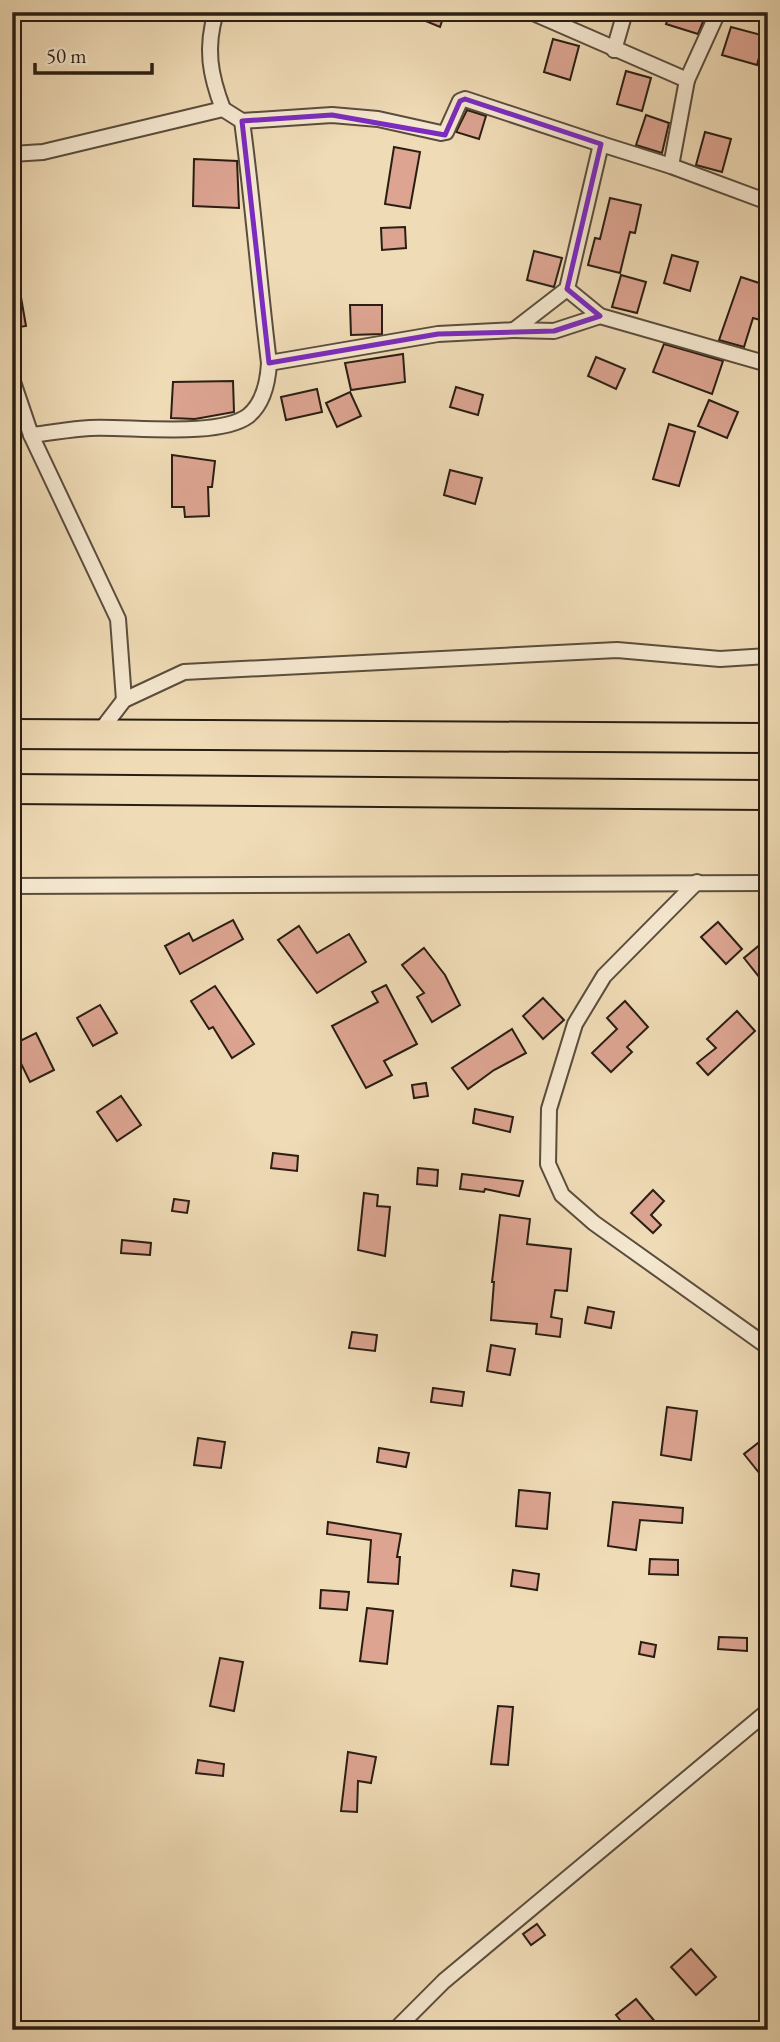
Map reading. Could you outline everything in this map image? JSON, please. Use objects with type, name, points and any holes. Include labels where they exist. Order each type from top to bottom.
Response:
[{"type":"highway","points":[[12,734],[768,738]]},
{"type":"highway","points":[[12,789],[768,795]]},
{"type":"street","points":[[216,12],[209,37],[210,75],[223,109],[242,121],[332,115],[378,119],[441,133],[446,131],[460,101],[465,100],[671,166],[768,202]]},
{"type":"street","points":[[531,12],[687,80]]},
{"type":"street","points":[[614,50],[625,12]]},
{"type":"street","points":[[671,166],[687,80],[718,12]]},
{"type":"street","points":[[12,154],[43,152],[223,109]]},
{"type":"street","points":[[31,435],[87,428],[213,429],[248,416],[259,402],[268,381],[269,363],[254,246],[254,203],[242,121]]},
{"type":"street","points":[[514,330],[567,289],[601,144]]},
{"type":"street","points":[[567,289],[600,316],[768,364]]},
{"type":"street","points":[[269,363],[438,334],[554,331],[600,316]]},
{"type":"street","points":[[12,379],[31,435],[118,619],[124,700]]},
{"type":"street","points":[[99,734],[124,700],[184,672],[617,650],[720,659],[768,656]]},
{"type":"street","points":[[697,882],[604,976],[575,1024],[548,1109],[548,1164],[562,1195],[594,1223],[768,1347]]},
{"type":"street","points":[[12,886],[768,883]]},
{"type":"street","points":[[395,2030],[444,1980],[768,1711]]},
{"type":"highlighted area","points":[[465,99],[601,144],[567,289],[600,316],[554,331],[438,334],[269,363],[242,121],[332,115],[445,135],[460,101]]},
{"type":"building","points":[[404,12],[445,12],[440,27]]},
{"type":"building","points":[[670,12],[707,12],[698,34],[666,24]]},
{"type":"building","points":[[731,27],[765,36],[757,65],[722,55]]},
{"type":"building","points":[[553,39],[579,46],[570,80],[544,72]]},
{"type":"building","points":[[626,71],[651,78],[642,111],[617,104]]},
{"type":"building","points":[[467,110],[486,116],[479,139],[456,132]]},
{"type":"building","points":[[646,115],[669,123],[662,153],[636,145]]},
{"type":"building","points":[[705,132],[731,139],[722,172],[696,165]]},
{"type":"building","points":[[394,147],[420,152],[410,208],[385,204]]},
{"type":"building","points":[[194,159],[237,161],[239,208],[193,206]]},
{"type":"building","points":[[610,198],[641,205],[635,233],[630,232],[620,273],[588,265],[595,238],[600,239]]},
{"type":"building","points":[[405,227],[406,248],[382,250],[381,228]]},
{"type":"building","points":[[534,251],[562,258],[554,287],[527,280]]},
{"type":"building","points":[[672,255],[698,262],[690,291],[664,283]]},
{"type":"building","points":[[621,275],[646,282],[637,313],[612,307]]},
{"type":"building","points":[[741,277],[768,286],[768,322],[753,318],[744,347],[719,340]]},
{"type":"building","points":[[19,286],[26,326],[12,328],[12,287]]},
{"type":"building","points":[[350,305],[382,305],[382,334],[351,335]]},
{"type":"building","points":[[664,344],[723,361],[712,394],[653,372]]},
{"type":"building","points":[[403,354],[405,382],[351,390],[345,363]]},
{"type":"building","points":[[596,357],[625,369],[616,389],[588,376]]},
{"type":"building","points":[[233,381],[234,412],[195,419],[171,418],[173,382]]},
{"type":"building","points":[[456,387],[483,395],[478,415],[450,407]]},
{"type":"building","points":[[317,389],[322,412],[286,420],[281,397]]},
{"type":"building","points":[[350,392],[361,416],[337,427],[326,403]]},
{"type":"building","points":[[709,400],[738,412],[727,438],[698,426]]},
{"type":"building","points":[[669,424],[695,432],[679,486],[653,479]]},
{"type":"building","points":[[172,455],[215,461],[212,487],[208,487],[209,516],[185,517],[184,507],[172,507]]},
{"type":"building","points":[[450,470],[482,478],[475,504],[444,495]]},
{"type":"building","points":[[233,920],[243,939],[180,974],[165,946],[189,933],[193,941]]},
{"type":"building","points":[[718,922],[742,949],[726,964],[701,937]]},
{"type":"building","points":[[299,926],[317,953],[349,934],[366,962],[317,993],[278,940]]},
{"type":"building","points":[[768,938],[768,972],[760,978],[744,958]]},
{"type":"building","points":[[424,948],[445,975],[460,1005],[432,1022],[417,997],[424,993],[402,965]]},
{"type":"building","points":[[386,985],[417,1044],[384,1061],[392,1075],[366,1088],[332,1026],[378,1002],[372,992]]},
{"type":"building","points":[[215,986],[254,1044],[232,1058],[213,1027],[209,1029],[191,1001]]},
{"type":"building","points":[[543,998],[564,1020],[543,1039],[523,1016]]},
{"type":"building","points":[[625,1001],[648,1027],[627,1047],[632,1052],[611,1072],[592,1053],[617,1029],[607,1018]]},
{"type":"building","points":[[100,1005],[117,1033],[93,1046],[77,1018]]},
{"type":"building","points":[[737,1011],[755,1031],[708,1075],[697,1063],[716,1048],[707,1039]]},
{"type":"building","points":[[512,1029],[526,1053],[494,1070],[468,1089],[452,1068]]},
{"type":"building","points":[[36,1033],[54,1070],[30,1082],[12,1045]]},
{"type":"building","points":[[426,1083],[428,1096],[414,1098],[412,1085]]},
{"type":"building","points":[[121,1096],[141,1125],[117,1141],[97,1112]]},
{"type":"building","points":[[475,1109],[513,1117],[510,1132],[473,1123]]},
{"type":"building","points":[[273,1153],[298,1156],[297,1171],[271,1168]]},
{"type":"building","points":[[418,1168],[438,1170],[437,1186],[417,1184]]},
{"type":"building","points":[[462,1174],[523,1181],[519,1196],[485,1189],[484,1192],[460,1189]]},
{"type":"building","points":[[653,1190],[664,1201],[651,1215],[661,1225],[653,1233],[631,1213]]},
{"type":"building","points":[[364,1193],[378,1195],[377,1206],[390,1207],[385,1256],[358,1250]]},
{"type":"building","points":[[174,1199],[189,1201],[187,1213],[172,1211]]},
{"type":"building","points":[[500,1215],[530,1219],[527,1244],[571,1249],[567,1291],[555,1290],[551,1317],[562,1319],[560,1337],[536,1334],[537,1324],[491,1320],[492,1282]]},
{"type":"building","points":[[122,1240],[151,1243],[150,1255],[121,1253]]},
{"type":"building","points":[[588,1307],[614,1312],[611,1328],[585,1323]]},
{"type":"building","points":[[352,1332],[377,1335],[375,1351],[349,1348]]},
{"type":"building","points":[[491,1345],[515,1349],[510,1375],[487,1371]]},
{"type":"building","points":[[433,1388],[464,1392],[462,1406],[431,1402]]},
{"type":"building","points":[[667,1407],[697,1411],[691,1460],[661,1455]]},
{"type":"building","points":[[768,1435],[768,1484],[744,1454]]},
{"type":"building","points":[[198,1438],[225,1442],[221,1468],[194,1465]]},
{"type":"building","points":[[379,1448],[409,1453],[406,1467],[377,1462]]},
{"type":"building","points":[[519,1490],[550,1493],[547,1529],[516,1526]]},
{"type":"building","points":[[613,1502],[683,1508],[682,1523],[640,1520],[636,1550],[608,1546]]},
{"type":"building","points":[[328,1522],[401,1534],[397,1557],[400,1557],[398,1584],[368,1582],[371,1540],[327,1534]]},
{"type":"building","points":[[650,1559],[678,1560],[678,1575],[649,1574]]},
{"type":"building","points":[[513,1570],[539,1574],[537,1590],[511,1586]]},
{"type":"building","points":[[321,1590],[349,1592],[347,1610],[320,1608]]},
{"type":"building","points":[[367,1608],[393,1611],[387,1664],[360,1661]]},
{"type":"building","points":[[719,1637],[747,1638],[747,1651],[718,1649]]},
{"type":"building","points":[[641,1642],[656,1645],[654,1657],[639,1654]]},
{"type":"building","points":[[220,1658],[243,1662],[234,1711],[210,1706]]},
{"type":"building","points":[[498,1706],[513,1707],[508,1765],[491,1764]]},
{"type":"building","points":[[348,1752],[376,1757],[371,1783],[358,1781],[357,1812],[341,1811]]},
{"type":"building","points":[[198,1760],[224,1764],[223,1776],[196,1773]]},
{"type":"building","points":[[537,1924],[545,1935],[531,1945],[523,1934]]},
{"type":"building","points":[[691,1949],[716,1977],[696,1995],[671,1967]]},
{"type":"building","points":[[636,1999],[657,2024],[650,2030],[628,2030],[616,2015]]}]
